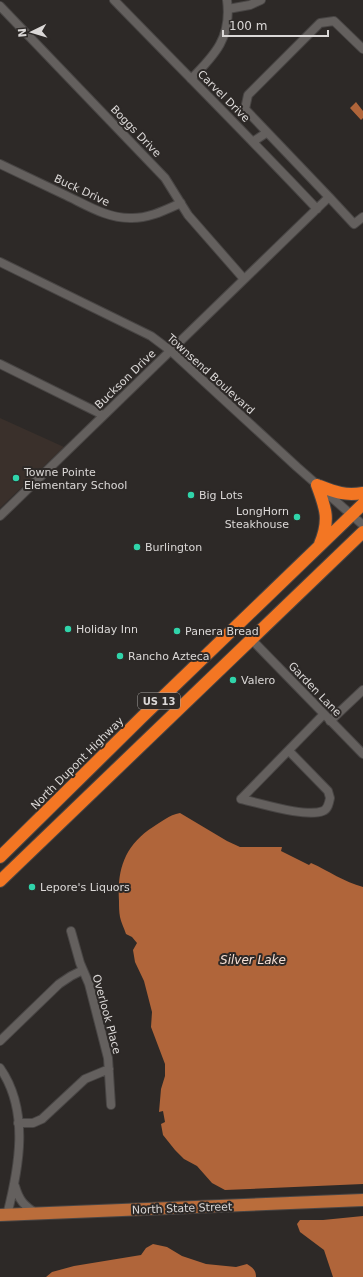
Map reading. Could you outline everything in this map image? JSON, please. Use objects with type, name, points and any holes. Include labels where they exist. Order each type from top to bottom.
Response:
[{"type":"highway","points":[[318,486],[338,494],[348,495],[363,493]]},
{"type":"highway","points":[[318,486],[324,504],[327,525],[319,547]]},
{"type":"highway","name":"North Dupont Highway","points":[[2,854],[363,504]]},
{"type":"highway","name":"US 13","points":[[0,881],[363,532]]},
{"type":"highway","points":[[17,864],[22,852],[43,832],[45,826],[41,816]]},
{"type":"main road","name":"North State Street","points":[[4,1215],[363,1200]]},
{"type":"street","name":"Carvel Drive","points":[[114,0],[254,142],[316,209]]},
{"type":"street","points":[[191,79],[211,59],[221,44],[227,28],[227,0]]},
{"type":"street","points":[[228,9],[250,5],[261,0]]},
{"type":"street","name":"Boggs Drive","points":[[0,6],[165,178],[188,215],[244,279]]},
{"type":"street","points":[[363,49],[334,21],[320,24],[248,95],[245,109],[266,133],[354,224],[363,217]]},
{"type":"street","points":[[254,142],[266,133]]},
{"type":"street","name":"Buck Drive","points":[[0,164],[113,216],[132,218],[150,216],[181,203]]},
{"type":"street","name":"Buckson Drive","points":[[0,516],[329,197]]},
{"type":"street","name":"Townsend Boulevard","points":[[0,262],[150,336],[171,351],[318,486],[363,525]]},
{"type":"street","points":[[0,364],[103,415]]},
{"type":"street","name":"Garden Lane","points":[[252,639],[363,754]]},
{"type":"street","points":[[330,721],[363,690]]},
{"type":"street","points":[[289,751],[328,791],[330,798],[327,809],[322,812],[301,813],[241,799],[324,714]]},
{"type":"street","name":"Overlook Place","points":[[71,930],[83,970],[89,984],[108,1058],[110,1105]]},
{"type":"street","points":[[0,1041],[65,980],[83,970]]},
{"type":"street","points":[[0,1068],[13,1092],[18,1123],[18,1157],[15,1184],[4,1215]]},
{"type":"street","points":[[18,1123],[34,1123],[42,1119],[85,1079],[109,1069]]},
{"type":"street","points":[[15,1184],[18,1197],[21,1202],[37,1214]]},
{"type":"shaded area","name":"Towne Pointe Elementary School","points":[[0,418],[64,447],[0,508]]},
{"type":"water","points":[[356,102],[363,111],[363,118],[361,120],[350,108]]},
{"type":"water","name":"Silver Lake","points":[[180,813],[240,847],[282,847],[281,851],[309,865],[311,863],[363,887],[363,1184],[225,1190],[212,1183],[197,1166],[184,1159],[163,1135],[161,1124],[165,1122],[163,1111],[159,1112],[161,1089],[165,1076],[165,1064],[151,1027],[152,1012],[144,981],[135,962],[133,950],[137,943],[132,937],[126,934],[120,919],[119,889],[121,868],[129,850],[143,834],[172,815]]},
{"type":"water","points":[[363,1216],[363,1277],[333,1277],[324,1250],[300,1232],[297,1224],[300,1220],[323,1220]]},
{"type":"water","points":[[153,1244],[167,1247],[182,1256],[206,1264],[236,1267],[247,1264],[254,1269],[256,1277],[46,1277],[52,1272],[74,1266],[141,1255],[146,1248]]},
{"type":"place","name":"Towne Pointe Elementary School","points":[[16,478]]},
{"type":"place","name":"Big Lots","points":[[191,495]]},
{"type":"place","name":"LongHorn Steakhouse","points":[[297,517]]},
{"type":"place","name":"Burlington","points":[[137,547]]},
{"type":"place","name":"Holiday Inn","points":[[68,629]]},
{"type":"place","name":"Panera Bread","points":[[177,631]]},
{"type":"place","name":"Rancho Azteca","points":[[120,656]]},
{"type":"place","name":"Valero","points":[[233,680]]},
{"type":"place","name":"Lepore's Liquors","points":[[32,887]]}]
